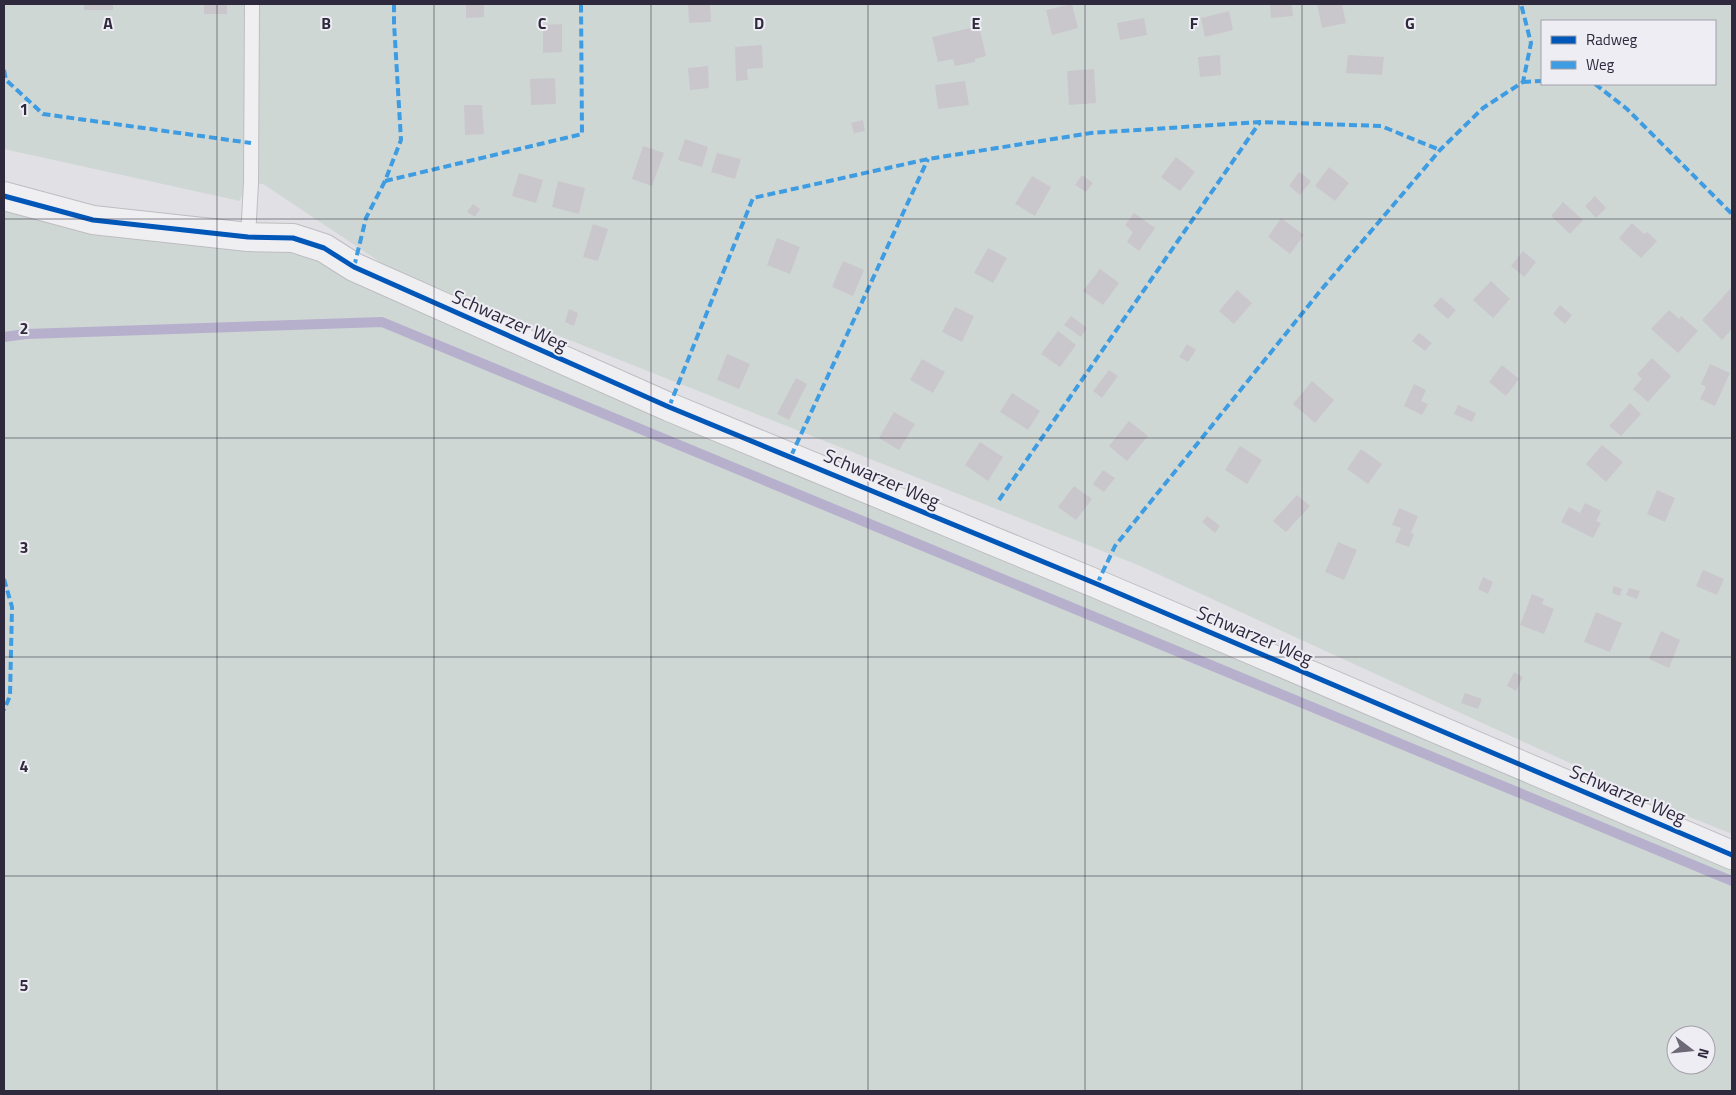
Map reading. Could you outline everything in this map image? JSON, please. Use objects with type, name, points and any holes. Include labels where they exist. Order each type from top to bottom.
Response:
[{"type":"street","name":"Schwarzer Weg","points":[[4,196],[93,220],[248,237],[293,238],[324,248],[354,267],[669,408],[1097,584],[1732,854]]},
{"type":"lane","points":[[248,237],[251,175],[252,4]]},
{"type":"shaded area","points":[[4,4],[1732,4],[1732,834],[1670,809],[1138,565],[392,270],[263,184],[246,182],[240,201],[4,149]]},
{"type":"shaded area","points":[[4,196],[293,238],[1732,855],[1732,1091],[4,1091]]},
{"type":"building","points":[[84,4],[113,4],[113,10],[84,10]]},
{"type":"building","points":[[204,4],[227,4],[227,14],[204,14]]},
{"type":"building","points":[[466,4],[484,4],[484,17],[466,18]]},
{"type":"building","points":[[688,4],[710,4],[711,22],[689,23]]},
{"type":"building","points":[[1072,4],[1078,28],[1052,35],[1046,10]]},
{"type":"building","points":[[1270,4],[1292,4],[1293,16],[1271,18]]},
{"type":"building","points":[[1317,4],[1342,4],[1346,23],[1322,28]]},
{"type":"building","points":[[1229,11],[1233,30],[1205,37],[1201,18]]},
{"type":"building","points":[[1144,18],[1147,35],[1120,40],[1117,23]]},
{"type":"building","points":[[562,24],[562,52],[543,53],[543,25]]},
{"type":"building","points":[[979,26],[986,56],[975,59],[975,62],[955,66],[953,59],[938,62],[932,37]]},
{"type":"building","points":[[762,45],[763,68],[747,69],[748,80],[736,81],[735,47]]},
{"type":"building","points":[[1220,55],[1221,75],[1200,77],[1198,57]]},
{"type":"building","points":[[1348,55],[1384,57],[1382,75],[1346,73]]},
{"type":"building","points":[[708,66],[709,88],[690,90],[688,68]]},
{"type":"building","points":[[1094,69],[1096,103],[1069,105],[1067,71]]},
{"type":"building","points":[[555,78],[556,104],[531,105],[530,79]]},
{"type":"building","points":[[965,81],[969,105],[938,109],[935,85]]},
{"type":"building","points":[[464,105],[482,105],[484,134],[465,135]]},
{"type":"building","points":[[863,120],[865,131],[854,133],[851,123]]},
{"type":"building","points":[[685,139],[708,147],[702,167],[678,160]]},
{"type":"building","points":[[643,146],[664,153],[652,186],[632,179]]},
{"type":"building","points":[[717,153],[741,159],[735,179],[711,172]]},
{"type":"building","points":[[1176,157],[1195,172],[1180,191],[1161,177]]},
{"type":"building","points":[[1329,167],[1349,183],[1335,201],[1315,186]]},
{"type":"building","points":[[1299,172],[1311,181],[1300,195],[1289,186]]},
{"type":"building","points":[[519,173],[543,180],[536,203],[512,196]]},
{"type":"building","points":[[1082,175],[1093,183],[1086,192],[1075,185]]},
{"type":"building","points":[[1032,176],[1051,187],[1035,216],[1015,204]]},
{"type":"building","points":[[558,181],[585,188],[579,214],[552,207]]},
{"type":"building","points":[[1595,196],[1606,208],[1596,218],[1585,206]]},
{"type":"building","points":[[1563,202],[1583,220],[1570,234],[1551,216]]},
{"type":"building","points":[[473,204],[480,209],[475,217],[467,212]]},
{"type":"building","points":[[1134,213],[1155,228],[1139,251],[1127,242],[1133,232],[1125,225]]},
{"type":"building","points":[[1281,218],[1304,235],[1290,254],[1268,237]]},
{"type":"building","points":[[1632,223],[1644,234],[1647,232],[1657,241],[1641,258],[1619,238]]},
{"type":"building","points":[[593,224],[608,229],[598,261],[583,257]]},
{"type":"building","points":[[777,238],[800,247],[790,274],[767,265]]},
{"type":"building","points":[[988,248],[1007,258],[993,283],[974,273]]},
{"type":"building","points":[[1523,251],[1536,262],[1524,277],[1511,266]]},
{"type":"building","points":[[843,261],[864,270],[853,296],[832,287]]},
{"type":"building","points":[[1100,269],[1119,283],[1103,305],[1083,291]]},
{"type":"building","points":[[1491,281],[1510,299],[1493,318],[1473,300]]},
{"type":"building","points":[[1732,287],[1732,329],[1722,340],[1702,320]]},
{"type":"building","points":[[1237,290],[1252,303],[1234,324],[1219,311]]},
{"type":"building","points":[[1441,297],[1456,310],[1448,319],[1433,306]]},
{"type":"building","points":[[1560,305],[1572,315],[1565,324],[1553,314]]},
{"type":"building","points":[[955,307],[974,316],[962,342],[942,332]]},
{"type":"building","points":[[569,309],[578,313],[574,326],[565,322]]},
{"type":"building","points":[[1669,310],[1679,319],[1681,316],[1698,331],[1678,353],[1651,329]]},
{"type":"building","points":[[1071,316],[1087,328],[1081,337],[1064,325]]},
{"type":"building","points":[[1058,331],[1076,345],[1060,367],[1041,354]]},
{"type":"building","points":[[1419,333],[1432,343],[1425,351],[1412,341]]},
{"type":"building","points":[[1187,344],[1196,350],[1188,362],[1179,357]]},
{"type":"building","points":[[727,354],[750,364],[739,389],[717,380]]},
{"type":"building","points":[[1652,358],[1671,376],[1648,402],[1633,389],[1642,379],[1637,374]]},
{"type":"building","points":[[922,359],[945,372],[933,393],[910,380]]},
{"type":"building","points":[[1710,364],[1730,373],[1715,406],[1700,399],[1706,387],[1701,384]]},
{"type":"building","points":[[1502,365],[1519,379],[1506,396],[1489,382]]},
{"type":"building","points":[[1109,370],[1118,376],[1102,398],[1093,391]]},
{"type":"building","points":[[796,378],[807,384],[789,420],[777,414]]},
{"type":"building","points":[[1312,381],[1334,400],[1315,423],[1293,404]]},
{"type":"building","points":[[1414,384],[1426,390],[1421,401],[1428,404],[1422,415],[1404,406]]},
{"type":"building","points":[[1012,393],[1040,411],[1028,430],[1000,412]]},
{"type":"building","points":[[1630,403],[1641,414],[1621,436],[1609,426]]},
{"type":"building","points":[[1458,405],[1476,413],[1472,422],[1454,414]]},
{"type":"building","points":[[894,412],[915,424],[899,450],[879,438]]},
{"type":"building","points":[[1129,421],[1148,436],[1127,461],[1109,446]]},
{"type":"building","points":[[980,442],[1003,457],[988,481],[965,465]]},
{"type":"building","points":[[1602,445],[1623,462],[1606,482],[1586,464]]},
{"type":"building","points":[[1240,446],[1262,460],[1247,484],[1225,470]]},
{"type":"building","points":[[1361,449],[1382,464],[1368,484],[1347,469]]},
{"type":"building","points":[[1103,470],[1115,478],[1104,492],[1093,484]]},
{"type":"building","points":[[1074,486],[1092,499],[1076,520],[1058,507]]},
{"type":"building","points":[[1657,490],[1675,498],[1665,522],[1647,514]]},
{"type":"building","points":[[1297,495],[1310,506],[1286,532],[1273,521]]},
{"type":"building","points":[[1585,503],[1601,511],[1596,521],[1601,523],[1593,538],[1561,522],[1569,507],[1580,513]]},
{"type":"building","points":[[1399,508],[1418,516],[1411,533],[1414,534],[1409,547],[1395,542],[1401,528],[1392,525]]},
{"type":"building","points":[[1207,516],[1220,526],[1215,533],[1202,522]]},
{"type":"building","points":[[1338,542],[1357,550],[1344,580],[1325,572]]},
{"type":"building","points":[[1703,570],[1724,579],[1717,595],[1696,586]]},
{"type":"building","points":[[1483,577],[1493,582],[1488,594],[1478,589]]},
{"type":"building","points":[[1614,586],[1622,589],[1620,596],[1612,593]]},
{"type":"building","points":[[1629,588],[1640,591],[1637,599],[1626,595]]},
{"type":"building","points":[[1532,594],[1544,599],[1542,604],[1554,609],[1544,634],[1520,625]]},
{"type":"building","points":[[1596,612],[1622,623],[1610,652],[1584,642]]},
{"type":"building","points":[[1661,631],[1680,640],[1669,668],[1649,659]]},
{"type":"building","points":[[1514,672],[1523,677],[1516,691],[1507,686]]},
{"type":"building","points":[[1465,693],[1482,699],[1478,709],[1461,703]]},
{"type":"waterway","points":[[4,337],[26,334],[382,322],[1732,881]]},
{"type":"marked path","points":[[354,267],[366,218],[385,181],[401,140],[394,4]]},
{"type":"marked path","points":[[385,181],[582,134],[581,4]]},
{"type":"marked path","points":[[1097,584],[1115,546],[1321,290],[1440,150],[1483,108],[1523,82],[1531,43],[1521,4]]},
{"type":"marked path","points":[[4,70],[6,80],[43,114],[251,143]]},
{"type":"marked path","points":[[1523,82],[1541,81]]},
{"type":"marked path","points":[[1596,85],[1627,109],[1732,214]]},
{"type":"marked path","points":[[669,407],[753,198],[928,159],[1091,133],[1260,122],[1381,126],[1440,150]]},
{"type":"marked path","points":[[999,500],[1260,122]]},
{"type":"marked path","points":[[791,456],[928,159]]},
{"type":"marked path","points":[[4,579],[12,607],[10,696],[4,710]]},
{"type":"cycle path","points":[[4,196],[93,220],[248,237],[293,238],[324,248],[354,267],[669,407],[1097,584],[1732,855]]}]
